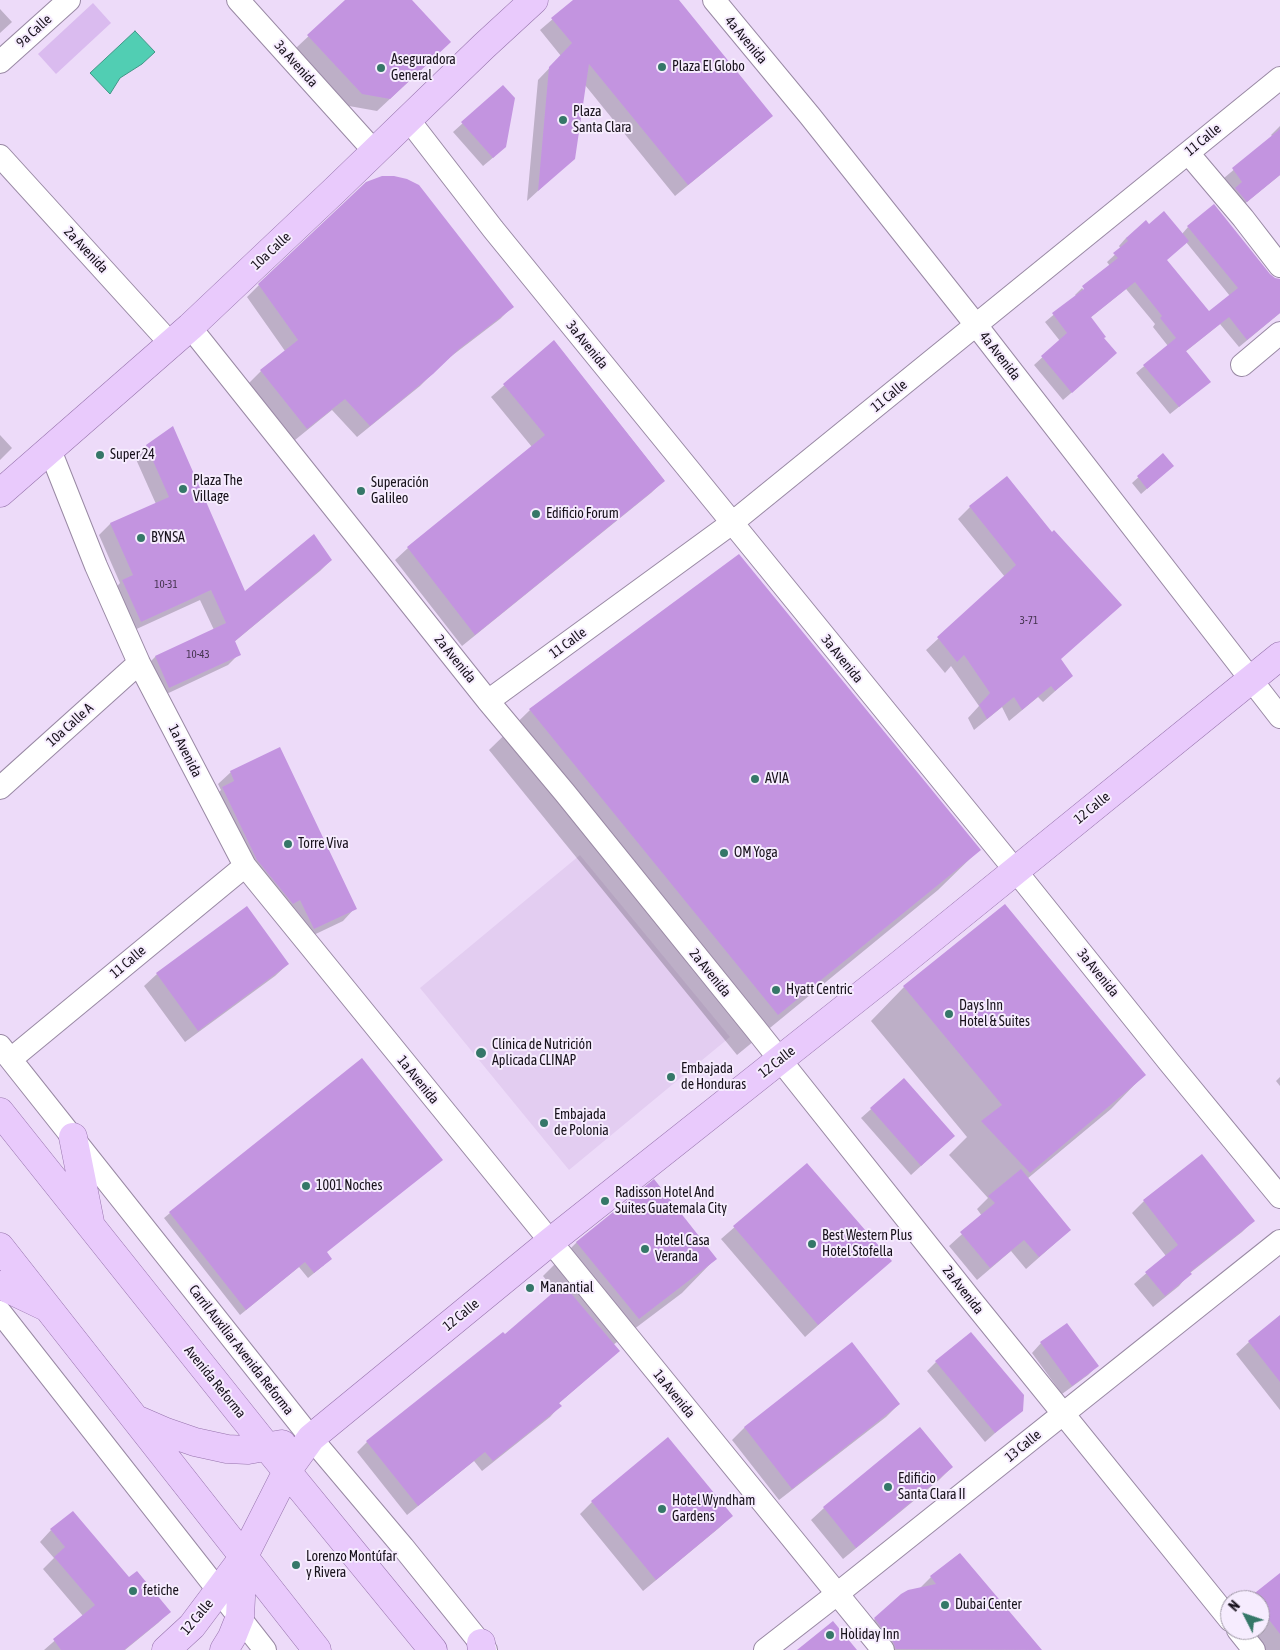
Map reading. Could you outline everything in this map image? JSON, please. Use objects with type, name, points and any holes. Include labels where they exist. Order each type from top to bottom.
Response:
[{"type":"main road","name":"10a Calle","points":[[0,493],[181,335],[534,0]]},
{"type":"main road","name":"12 Calle","points":[[166,1650],[192,1626],[243,1558],[288,1470],[311,1438],[550,1242],[898,966],[1280,656]]},
{"type":"main road","name":"Avenida Reforma","points":[[0,1112],[267,1447],[288,1470],[433,1650]]},
{"type":"main road","points":[[73,1137],[91,1226]]},
{"type":"main road","points":[[0,1247],[317,1650]]},
{"type":"main road","points":[[0,1286],[48,1308]]},
{"type":"main road","points":[[134,1418],[195,1442],[227,1449],[248,1450],[311,1438]]},
{"type":"main road","name":"12 Calle","points":[[224,1650],[232,1637],[240,1617],[243,1558]]},
{"type":"main road","points":[[240,1617],[246,1611],[258,1608],[272,1610],[291,1617]]},
{"type":"street","name":"9a Calle","points":[[0,62],[69,0]]},
{"type":"street","name":"3a Avenida","points":[[238,0],[374,151]]},
{"type":"street","name":"4a Avenida","points":[[714,0],[810,116],[976,325],[1280,717]]},
{"type":"street","name":"11 Calle","points":[[488,701],[732,523],[1280,78]]},
{"type":"street","name":"3a Avenida","points":[[408,119],[493,229],[1280,1197]]},
{"type":"street","points":[[1188,153],[1243,218],[1280,266]]},
{"type":"street","name":"2a Avenida","points":[[0,156],[181,335],[571,800],[1220,1608]]},
{"type":"street","points":[[1242,365],[1280,333]]},
{"type":"street","name":"1a Avenida","points":[[50,450],[96,566],[139,663],[245,866],[883,1650]]},
{"type":"street","name":"10a Calle A","points":[[0,788],[139,663]]},
{"type":"street","name":"11 Calle","points":[[5,1052],[245,866]]},
{"type":"street","name":"Carril Auxiliar Avenida Reforma","points":[[5,1052],[311,1438],[483,1648]]},
{"type":"street","name":"13 Calle","points":[[764,1650],[1280,1241]]},
{"type":"street","points":[[0,1312],[266,1650]]},
{"type":"street","points":[[1246,1640],[1254,1650]]},
{"type":"shaded area","points":[[93,3],[111,23],[56,74],[38,54]]},
{"type":"shaded area","points":[[135,31],[155,52],[142,64],[120,78],[110,94],[90,73]]},
{"type":"shaded area","points":[[580,855],[730,1037],[569,1170],[420,988]]},
{"type":"building","name":"Aseguradora General","points":[[345,0],[412,0],[451,42],[390,99],[362,94],[307,35]]},
{"type":"building","name":"Plaza El Globo","points":[[573,0],[679,0],[773,116],[688,185],[589,64],[575,159],[538,191],[549,67],[572,43],[551,18]]},
{"type":"building","points":[[503,85],[515,98],[506,147],[493,158],[461,122]]},
{"type":"building","points":[[1280,129],[1280,175],[1247,202],[1235,188],[1242,182],[1232,168]]},
{"type":"building","points":[[382,176],[407,179],[419,185],[514,307],[459,349],[433,374],[370,426],[345,399],[307,429],[260,370],[298,340],[258,284],[366,182]]},
{"type":"building","points":[[1214,204],[1270,274],[1280,279],[1280,313],[1247,340],[1229,317],[1186,351],[1211,382],[1179,407],[1143,365],[1176,338],[1160,318],[1162,316],[1135,282],[1091,317],[1106,337],[1104,338],[1117,353],[1072,393],[1041,356],[1067,333],[1052,313],[1084,289],[1082,286],[1118,258],[1113,253],[1128,241],[1126,238],[1146,220],[1149,224],[1164,211],[1189,241],[1167,260],[1209,311],[1238,288],[1187,226]]},
{"type":"building","name":"Edificio Forum","points":[[554,340],[665,481],[475,635],[407,547],[545,435],[503,384]]},
{"type":"building","points":[[173,426],[245,591],[314,534],[332,560],[235,641],[241,655],[169,688],[155,656],[226,623],[211,590],[141,622],[122,580],[133,575],[110,523],[169,497],[146,445]]},
{"type":"building","points":[[1163,453],[1174,466],[1147,489],[1137,476]]},
{"type":"building","points":[[1007,476],[1052,532],[1054,530],[1122,605],[1061,659],[1073,676],[1055,691],[1051,686],[1022,710],[1014,697],[987,719],[979,705],[990,693],[964,655],[957,662],[937,637],[1016,565],[969,506]]},
{"type":"building","name":"AVIA","points":[[739,554],[981,850],[778,1015],[529,709]]},
{"type":"building","name":"Torre Viva","points":[[280,747],[357,909],[314,929],[300,900],[293,904],[257,860],[222,787],[234,781],[230,771]]},
{"type":"building","points":[[1005,904],[1146,1075],[1030,1173],[981,1121],[1002,1105],[903,986]]},
{"type":"building","points":[[247,906],[289,964],[198,1031],[156,973]]},
{"type":"building","name":"1001 Noches","points":[[362,1058],[443,1160],[327,1252],[332,1259],[314,1273],[305,1262],[246,1310],[169,1212]]},
{"type":"building","points":[[904,1078],[955,1136],[921,1166],[870,1108]]},
{"type":"building","points":[[1202,1154],[1255,1221],[1190,1272],[1192,1274],[1165,1296],[1145,1272],[1178,1245],[1143,1200]]},
{"type":"building","name":"Best Western Plus Hotel Stofella","points":[[807,1163],[892,1261],[818,1325],[733,1226]]},
{"type":"building","points":[[1021,1169],[1071,1230],[1039,1257],[1024,1240],[990,1268],[960,1232],[995,1203],[988,1196]]},
{"type":"building","name":"Hotel Casa Veranda","points":[[654,1179],[717,1259],[639,1319],[576,1242]]},
{"type":"building","points":[[563,1284],[620,1351],[559,1403],[562,1406],[493,1461],[485,1452],[418,1506],[366,1441],[503,1332],[505,1334]]},
{"type":"building","points":[[1280,1315],[1280,1382],[1248,1341]]},
{"type":"building","points":[[1067,1323],[1099,1366],[1072,1386],[1040,1342]]},
{"type":"building","points":[[971,1332],[1024,1395],[1023,1411],[995,1433],[935,1361]]},
{"type":"building","points":[[852,1342],[900,1404],[792,1489],[744,1427]]},
{"type":"building","name":"Edificio Santa Clara II","points":[[920,1427],[953,1467],[856,1548],[823,1507]]},
{"type":"building","name":"Hotel Wyndham Gardens","points":[[668,1437],[733,1516],[656,1580],[591,1501]]},
{"type":"building","points":[[73,1511],[129,1577],[137,1571],[171,1612],[124,1650],[61,1650],[53,1639],[95,1605],[54,1557],[65,1547],[50,1529]]},
{"type":"building","name":"Dubai Center","points":[[960,1553],[1042,1650],[896,1649],[893,1642],[874,1618],[908,1590],[936,1584],[930,1576]]},
{"type":"building","points":[[1280,1573],[1280,1634],[1270,1621],[1270,1590],[1259,1590]]},
{"type":"building","name":"Holiday Inn","points":[[833,1621],[857,1650],[797,1650]]},
{"type":"place","name":"Plaza El Globo","points":[[662,67]]},
{"type":"place","name":"Aseguradora General","points":[[381,68]]},
{"type":"place","name":"Plaza Santa Clara","points":[[563,120]]},
{"type":"place","name":"Super 24","points":[[100,455]]},
{"type":"place","name":"Plaza The Village","points":[[183,489]]},
{"type":"place","name":"Superación Galileo","points":[[361,491]]},
{"type":"place","name":"Edificio Forum","points":[[536,514]]},
{"type":"place","name":"BYNSA","points":[[141,538]]},
{"type":"place","name":"AVIA","points":[[755,779]]},
{"type":"place","name":"Torre Viva","points":[[288,844]]},
{"type":"place","name":"OM Yoga","points":[[724,853]]},
{"type":"place","name":"Hyatt Centric","points":[[776,990]]},
{"type":"place","name":"Days Inn Hotel & Suites","points":[[949,1014]]},
{"type":"place","name":"Clínica de Nutrición Aplicada CLINAP","points":[[481,1053]]},
{"type":"place","name":"Embajada de Honduras","points":[[671,1077]]},
{"type":"place","name":"Embajada de Polonia","points":[[544,1123]]},
{"type":"place","name":"1001 Noches","points":[[306,1186]]},
{"type":"place","name":"Radisson Hotel And Suites Guatemala City","points":[[605,1201]]},
{"type":"place","name":"Best Western Plus Hotel Stofella","points":[[812,1244]]},
{"type":"place","name":"Hotel Casa Veranda","points":[[645,1249]]},
{"type":"place","name":"Manantial","points":[[530,1288]]},
{"type":"place","name":"Edificio Santa Clara II","points":[[888,1487]]},
{"type":"place","name":"Hotel Wyndham Gardens","points":[[662,1509]]},
{"type":"place","name":"Lorenzo Montúfar y Rivera","points":[[296,1565]]},
{"type":"place","name":"fetiche","points":[[133,1591]]},
{"type":"place","name":"Dubai Center","points":[[945,1605]]},
{"type":"place","name":"Holiday Inn","points":[[830,1635]]}]
